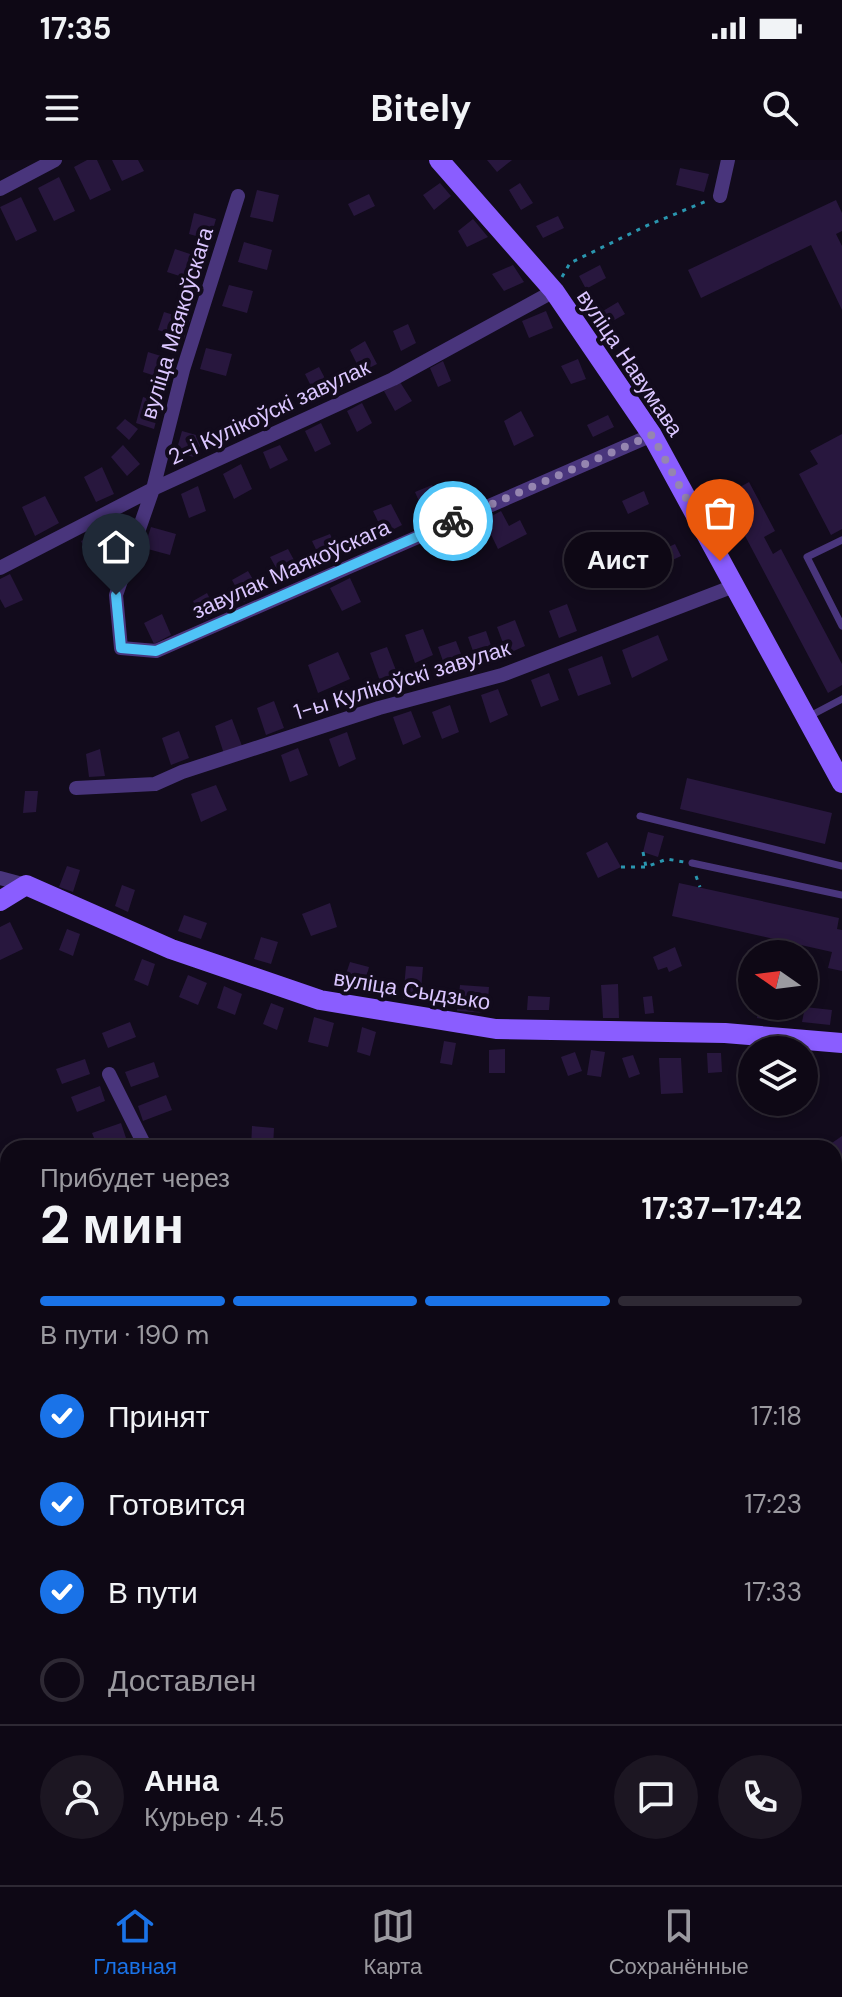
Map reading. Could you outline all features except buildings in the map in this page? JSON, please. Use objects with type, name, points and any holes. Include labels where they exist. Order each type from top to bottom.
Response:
[{"type":"street","points":[[0,189],[55,160]]},
{"type":"street","name":"вуліца Навумава","points":[[439,160],[554,291],[652,435],[842,783]]},
{"type":"street","points":[[720,196],[728,160]]},
{"type":"street","name":"вуліца Маякоўскага","points":[[121,648],[116,595],[153,489],[183,370],[238,196]]},
{"type":"street","name":"2-і Кулікоўскі завулак","points":[[0,568],[153,489],[393,379],[554,291]]},
{"type":"street","name":"завулак Маякоўскага","points":[[121,648],[156,651],[169,646],[652,435]]},
{"type":"street","name":"1-ы Кулікоўскі завулак","points":[[76,788],[155,784],[182,772],[379,708],[502,675],[734,586]]},
{"type":"street","points":[[0,878],[26,885]]},
{"type":"street","points":[[0,901],[26,885]]},
{"type":"street","name":"вуліца Сыдзько","points":[[26,885],[171,949],[320,1000],[496,1029],[725,1033],[842,1043]]},
{"type":"street","points":[[109,1074],[142,1140]]},
{"type":"lane","points":[[842,540],[807,557],[842,626]]},
{"type":"lane","points":[[806,718],[842,699]]},
{"type":"lane","points":[[640,816],[842,866]]},
{"type":"lane","points":[[692,863],[842,895]]},
{"type":"path","points":[[554,291],[570,263],[646,226],[720,196]]},
{"type":"path","points":[[643,852],[646,867]]},
{"type":"path","points":[[621,867],[646,867],[667,859],[692,863],[700,887]]},
{"type":"way so far","points":[[453,521],[652,435],[720,561]]},
{"type":"place","name":"Аист","points":[[720,561]]},
{"type":"route","points":[[116,595],[121,648],[156,651],[453,521]]}]
